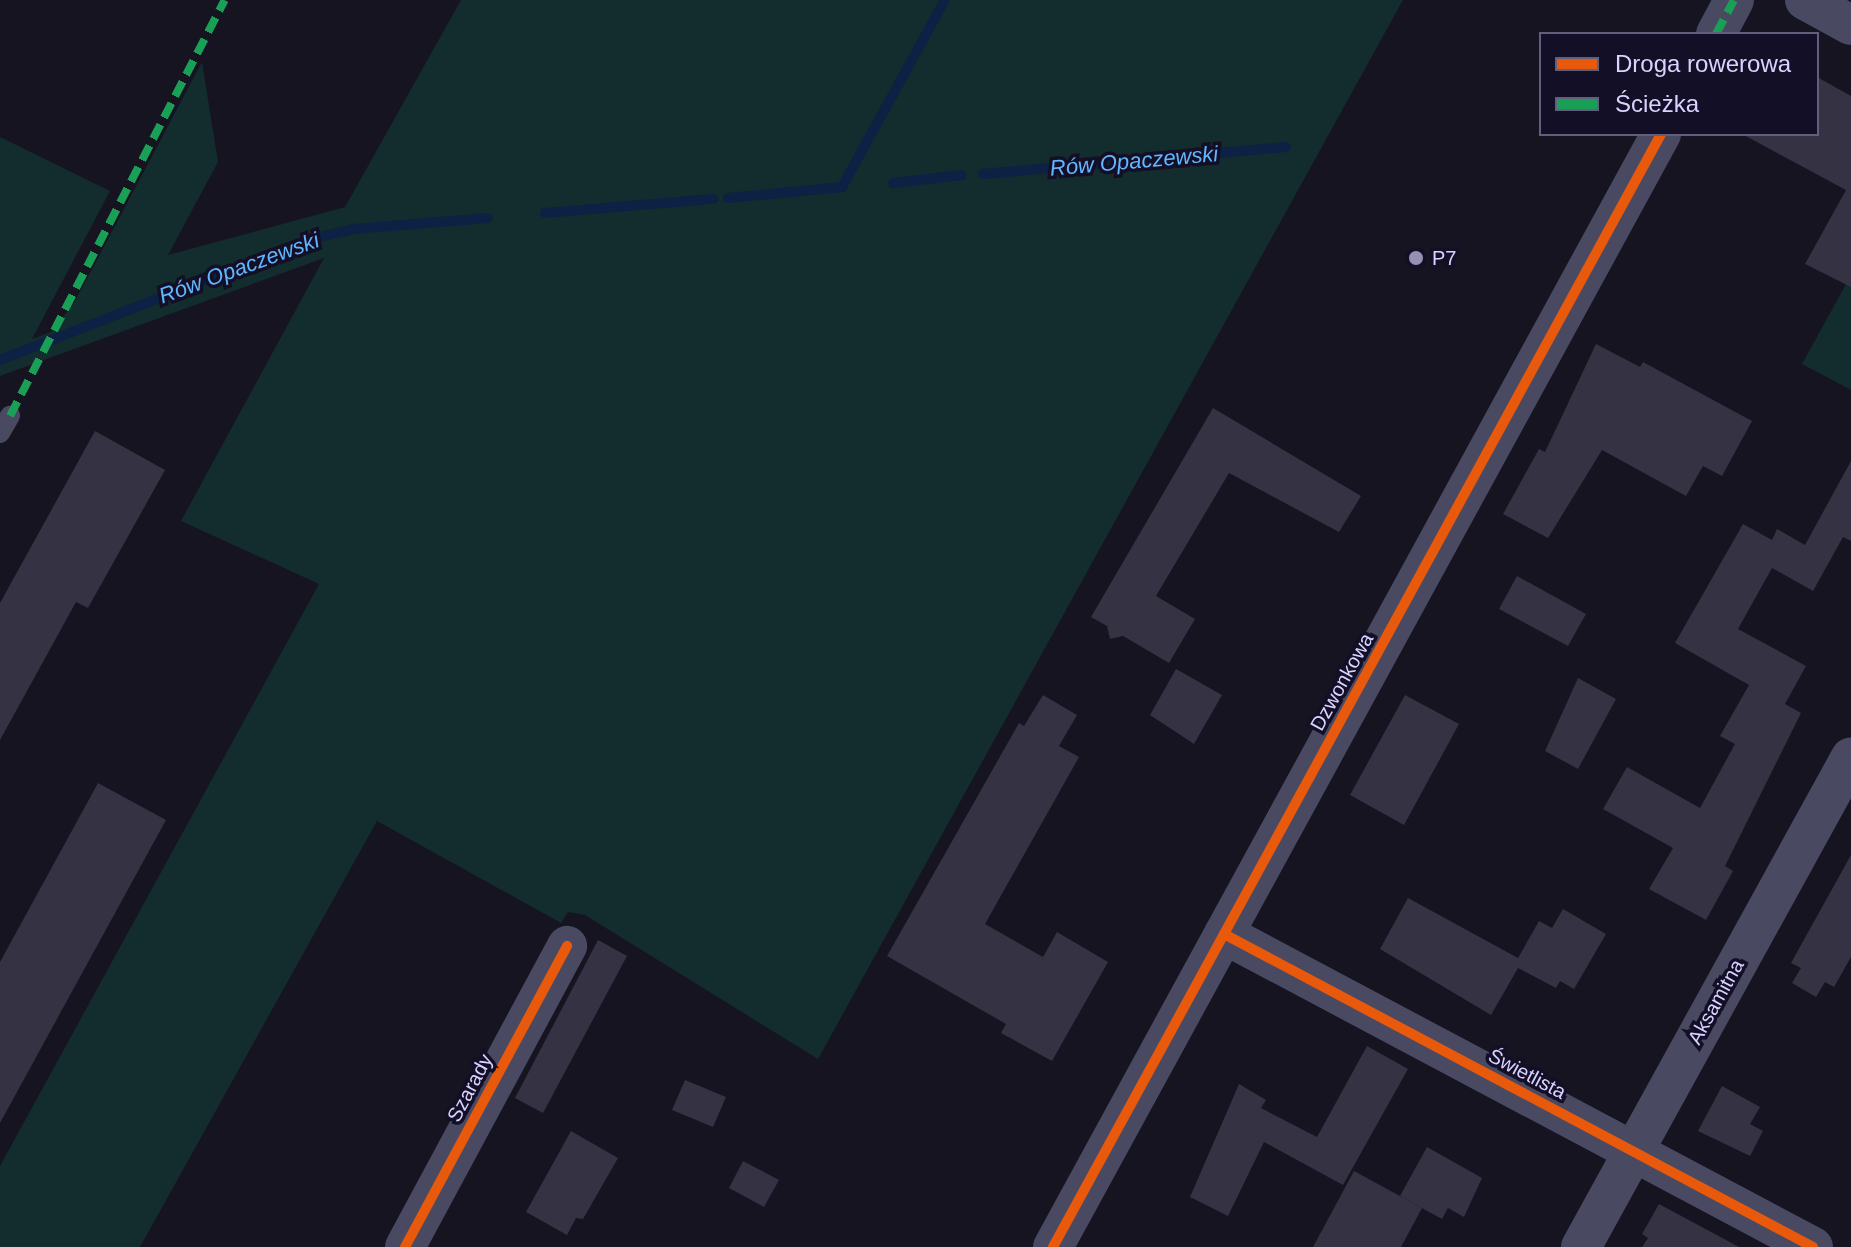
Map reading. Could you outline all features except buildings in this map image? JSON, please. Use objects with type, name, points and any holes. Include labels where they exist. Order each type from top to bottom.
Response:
[{"type":"street","points":[[1717,32],[1734,0]]},
{"type":"street","points":[[1805,0],[1851,25]]},
{"type":"street","name":"Dzwonkowa","points":[[1053,1247],[1660,136]]},
{"type":"street","name":"Aksamitna","points":[[1581,1247],[1851,757]]},
{"type":"street","name":"Świetlista","points":[[1224,934],[1813,1247]]},
{"type":"street","name":"Szarady","points":[[405,1247],[567,946]]},
{"type":"green space","points":[[461,0],[1403,0],[818,1059],[585,915],[568,912],[561,923],[377,821],[140,1247],[0,1247],[0,1166],[319,584],[181,521],[324,258],[0,376],[0,137],[110,191],[32,339],[51,332],[74,303],[202,62],[218,162],[168,255],[345,207]]},
{"type":"green space","points":[[1851,275],[1851,390],[1802,364]]},
{"type":"waterway","points":[[728,198],[842,187],[945,0]]},
{"type":"waterway","name":"Rów Opaczewski","points":[[983,174],[1286,147]]},
{"type":"waterway","name":"Rów Opaczewski","points":[[893,183],[962,175]]},
{"type":"waterway","name":"Rów Opaczewski","points":[[545,213],[713,199]]},
{"type":"waterway","name":"Rów Opaczewski","points":[[0,360],[307,240],[353,229],[488,218]]},
{"type":"marked path","points":[[10,416],[225,0]]},
{"type":"marked path","points":[[1717,32],[1734,0]]},
{"type":"cycle path","points":[[1053,1247],[1660,136]]},
{"type":"cycle path","points":[[1224,934],[1813,1247]]},
{"type":"cycle path","points":[[405,1247],[567,946]]},
{"type":"place","name":"P7","points":[[1416,258]]}]
